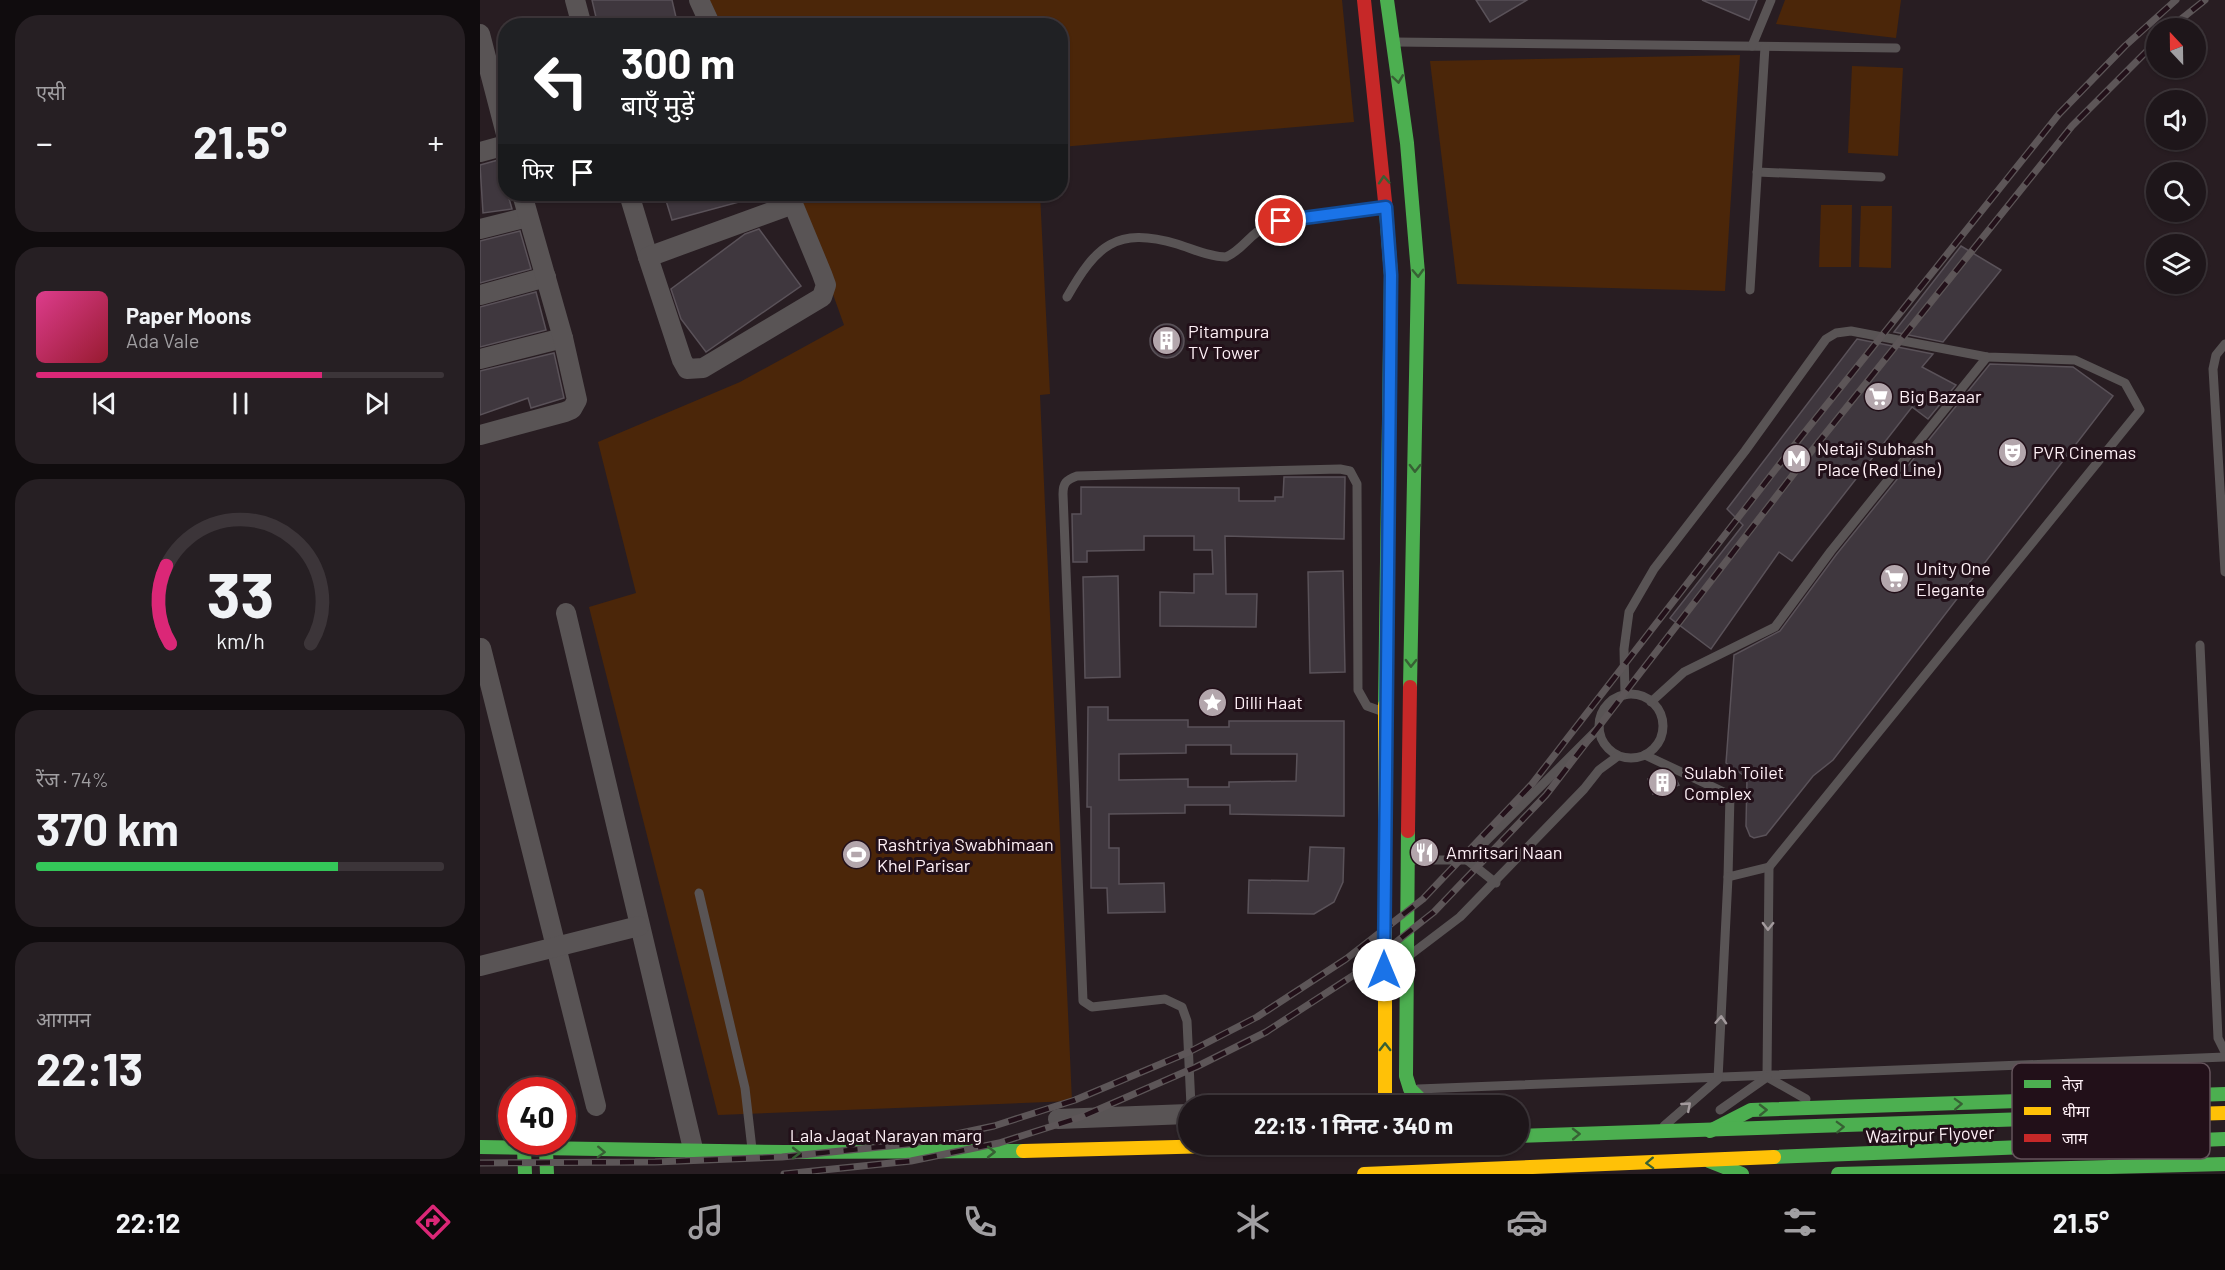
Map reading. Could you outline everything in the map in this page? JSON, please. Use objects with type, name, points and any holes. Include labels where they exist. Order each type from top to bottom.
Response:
[{"type":"main road","points":[[1364,0],[1399,206],[1418,273],[1407,860],[1406,1076],[1410,1089],[1416,1095]]},
{"type":"main road","points":[[1385,1095],[1383,858],[1391,275],[1399,206],[1392,42],[1387,0]]},
{"type":"main road","points":[[1390,426],[1416,426]]},
{"type":"main road","points":[[2210,1095],[2225,1094]]},
{"type":"main road","points":[[1529,1136],[1710,1131],[1751,1110],[2012,1101]]},
{"type":"main road","name":"Wazirpur Flyover","points":[[2210,1114],[2225,1113]]},
{"type":"main road","name":"Wazirpur Flyover","points":[[1710,1131],[2012,1120]]},
{"type":"main road","name":"Wazirpur Flyover","points":[[2210,1140],[2225,1139]]},
{"type":"main road","name":"Lala Jagat Narayan marg","points":[[480,1148],[498,1148]]},
{"type":"main road","name":"Lala Jagat Narayan marg","points":[[576,1151],[752,1153],[886,1158],[1178,1148]]},
{"type":"main road","name":"Wazirpur Flyover","points":[[1709,1161],[2012,1148]]},
{"type":"main road","points":[[524,1155],[525,1174]]},
{"type":"main road","points":[[546,1155],[547,1174]]},
{"type":"main road","points":[[1364,1174],[1709,1161],[1742,1174]]},
{"type":"main road","points":[[1838,1174],[2109,1172],[2225,1164]]},
{"type":"street","points":[[575,0],[580,18]]},
{"type":"street","points":[[699,0],[707,18]]},
{"type":"street","points":[[480,34],[485,77],[498,112]]},
{"type":"street","points":[[480,152],[498,147]]},
{"type":"street","points":[[480,435],[572,409],[578,392],[524,201]]},
{"type":"street","points":[[631,201],[687,369],[703,368],[822,297],[826,285],[792,201]]},
{"type":"street","points":[[648,257],[786,201]]},
{"type":"street","points":[[480,229],[528,217]]},
{"type":"street","points":[[480,294],[546,277]]},
{"type":"street","points":[[480,359],[563,338]]},
{"type":"street","points":[[566,613],[694,1153]]},
{"type":"street","points":[[481,648],[488,708],[556,947],[597,1106]]},
{"type":"street","points":[[480,966],[639,926]]},
{"type":"street","points":[[1058,1119],[1178,1114]]},
{"type":"lane","points":[[1752,46],[1771,0]]},
{"type":"lane","points":[[1392,42],[1896,48]]},
{"type":"lane","points":[[1750,290],[1765,47]]},
{"type":"lane","points":[[1757,172],[1881,177]]},
{"type":"lane","points":[[1067,297],[1085,264],[1102,248],[1122,240],[1155,238],[1226,257],[1237,253],[1256,232],[1281,221],[1399,206]]},
{"type":"lane","points":[[1625,695],[1624,649],[1629,612],[1654,569],[1745,452],[1826,339],[1836,333],[1851,331],[1986,357],[2075,360],[2125,383],[2140,410],[1769,867],[1728,877]]},
{"type":"lane","points":[[2225,344],[2216,355],[2213,369],[2225,572]]},
{"type":"lane","points":[[1651,702],[1683,672],[1775,627],[1831,551],[1986,357]]},
{"type":"lane","points":[[1190,1095],[1187,1021],[1182,1008],[1165,999],[1092,1007],[1083,1001],[1063,495],[1063,486],[1068,479],[1077,476],[1341,469],[1350,471],[1357,484],[1358,690],[1367,706],[1386,713]]},
{"type":"lane","points":[[2200,645],[2218,1038],[2225,1052]]},
{"type":"lane","points":[[1634,694],[1651,702],[1661,716],[1663,725],[1658,743],[1645,755],[1636,758],[1618,756],[1604,744],[1599,728],[1603,710],[1616,698],[1625,695],[1634,694]]},
{"type":"lane","points":[[1467,860],[1599,728]]},
{"type":"lane","points":[[1645,755],[1730,795],[1718,1079],[1656,1132]]},
{"type":"lane","points":[[1408,956],[1460,917],[1496,882],[1599,770],[1618,756]]},
{"type":"lane","points":[[1383,858],[1467,860],[1496,882]]},
{"type":"lane","points":[[1767,1077],[1769,867]]},
{"type":"lane","points":[[699,893],[745,1088],[752,1153]]},
{"type":"lane","points":[[2088,1063],[2225,1057]]},
{"type":"lane","points":[[1410,1089],[2012,1066]]},
{"type":"lane","points":[[1767,1077],[1823,1108]]},
{"type":"lane","points":[[1690,1131],[1767,1077]]},
{"type":"shaded area","points":[[709,0],[1342,0],[1354,122],[1068,146],[1068,18],[718,18]]},
{"type":"shaded area","points":[[1785,0],[1901,0],[1896,38],[1776,24]]},
{"type":"shaded area","points":[[1740,55],[1725,291],[1457,284],[1430,61]]},
{"type":"shaded area","points":[[1852,66],[1903,68],[1898,156],[1848,153]]},
{"type":"shaded area","name":"Rashtriya Swabhimaan Khel Parisar","points":[[800,201],[1040,201],[1050,394],[1040,395],[1072,1101],[718,1115],[589,607],[636,593],[598,442],[740,382],[844,325]]},
{"type":"shaded area","points":[[1821,205],[1852,205],[1851,267],[1819,267]]},
{"type":"shaded area","points":[[1861,206],[1892,206],[1891,268],[1859,267]]},
{"type":"building","points":[[592,0],[672,0],[676,18],[596,18]]},
{"type":"building","points":[[1476,0],[1527,0],[1490,22]]},
{"type":"building","points":[[1702,0],[1757,0],[1749,20]]},
{"type":"building","points":[[498,160],[498,201],[510,201],[512,209],[483,213],[480,165]]},
{"type":"building","points":[[666,201],[743,201],[672,220]]},
{"type":"building","points":[[759,229],[801,286],[706,352],[681,319],[671,289],[745,234]]},
{"type":"building","points":[[520,231],[531,269],[480,283],[480,241]]},
{"type":"building","points":[[1961,246],[2001,270],[1943,342],[1894,332]]},
{"type":"building","points":[[536,292],[546,330],[480,347],[480,307]]},
{"type":"building","name":"Pitampura TV Tower","points":[[1167,324],[1179,329],[1184,341],[1179,353],[1167,358],[1155,353],[1150,341],[1155,329]]},
{"type":"building","name":"Netaji Subhash Place (Red Line)","points":[[1857,339],[1933,354],[1922,367],[1956,385],[1928,419],[1912,407],[1792,561],[1779,552],[1711,649],[1670,618],[1743,525],[1727,509]]},
{"type":"building","points":[[554,353],[564,398],[531,408],[528,398],[480,415],[480,371]]},
{"type":"building","name":"Unity One Elegante","points":[[1990,364],[2073,367],[2113,396],[1833,760],[1813,776],[1766,835],[1754,838],[1750,836],[1746,826],[1747,778],[1726,763],[1734,655],[1780,631],[1836,555]]},
{"type":"building","points":[[1284,477],[1345,477],[1344,539],[1225,536],[1226,594],[1257,594],[1256,627],[1160,626],[1160,592],[1194,593],[1194,574],[1213,574],[1212,550],[1194,550],[1194,536],[1144,536],[1144,550],[1087,551],[1087,562],[1073,562],[1072,514],[1081,514],[1081,487],[1239,488],[1239,501],[1275,501],[1275,497],[1283,497]]},
{"type":"building","points":[[1343,571],[1345,672],[1310,673],[1308,572]]},
{"type":"building","points":[[1118,576],[1120,677],[1085,678],[1083,577]]},
{"type":"building","points":[[1088,707],[1108,707],[1108,720],[1188,720],[1188,727],[1229,727],[1229,721],[1344,721],[1344,816],[1230,814],[1230,805],[1185,805],[1185,813],[1109,814],[1109,848],[1119,848],[1119,884],[1164,883],[1165,912],[1108,913],[1107,888],[1091,888],[1091,807],[1087,807]],"holes":[[[1186,745],[1231,745],[1231,754],[1297,754],[1296,781],[1229,782],[1229,787],[1188,787],[1188,779],[1119,780],[1119,754],[1186,753]]]},
{"type":"building","name":"Sulabh Toilet Complex","points":[[1667,773],[1675,777],[1679,785],[1653,794],[1648,779]]},
{"type":"building","points":[[1310,847],[1344,848],[1343,882],[1334,902],[1314,914],[1248,913],[1249,880],[1308,881]]},
{"type":"railway","points":[[480,1163],[655,1162],[782,1157],[909,1144],[994,1126],[1075,1100],[1189,1052],[1257,1017],[1346,959],[1423,899],[1532,784],[1789,452],[2059,114],[2125,46],[2176,0]]},
{"type":"railway","points":[[2182,18],[2205,0]]},
{"type":"railway","points":[[784,1174],[911,1161],[999,1143],[1081,1117],[1196,1067],[1266,1032],[1357,973],[1434,912],[1546,795],[1802,463],[2072,126],[2146,52]]},
{"type":"traffic: fast","points":[[1387,0],[1407,143],[1418,273],[1410,687]]},
{"type":"traffic: fast","points":[[1385,705],[1391,275],[1386,211]]},
{"type":"traffic: fast","points":[[1408,831],[1406,1076],[1410,1089],[1416,1095]]},
{"type":"traffic: fast","points":[[2210,1095],[2225,1094]]},
{"type":"traffic: fast","points":[[1710,1131],[1751,1110],[2012,1101]]},
{"type":"traffic: fast","points":[[1529,1136],[2012,1120]]},
{"type":"traffic: fast","points":[[2210,1140],[2225,1139]]},
{"type":"traffic: fast","points":[[480,1147],[784,1152],[1023,1151]]},
{"type":"traffic: fast","points":[[1774,1157],[2012,1148]]},
{"type":"traffic: fast","points":[[524,1155],[525,1174]]},
{"type":"traffic: fast","points":[[546,1155],[547,1174]]},
{"type":"traffic: fast","points":[[1709,1161],[1742,1174]]},
{"type":"traffic: fast","points":[[1838,1174],[2225,1164]]},
{"type":"traffic: slow","points":[[1385,705],[1385,1095]]},
{"type":"traffic: slow","points":[[2210,1113],[2225,1113]]},
{"type":"traffic: slow","points":[[1023,1151],[1178,1147]]},
{"type":"traffic: slow","points":[[1364,1174],[1774,1157]]},
{"type":"traffic: jam","points":[[1364,0],[1386,211]]},
{"type":"traffic: jam","points":[[1408,831],[1410,687]]},
{"type":"place","name":"Pitampura TV Tower","points":[[1167,341]]},
{"type":"place","name":"Big Bazaar","points":[[1878,396]]},
{"type":"place","name":"PVR Cinemas","points":[[2012,452]]},
{"type":"place","name":"Netaji Subhash Place (Red Line)","points":[[1796,458]]},
{"type":"place","name":"Unity One Elegante","points":[[1895,578]]},
{"type":"place","name":"Dilli Haat","points":[[1213,702]]},
{"type":"place","name":"Sulabh Toilet Complex","points":[[1663,782]]},
{"type":"place","name":"Amritsari Naan","points":[[1425,852]]},
{"type":"place","name":"Rashtriya Swabhimaan Khel Parisar","points":[[856,854]]},
{"type":"route","points":[[1281,221],[1386,207],[1391,275],[1383,858],[1384,970]]}]
